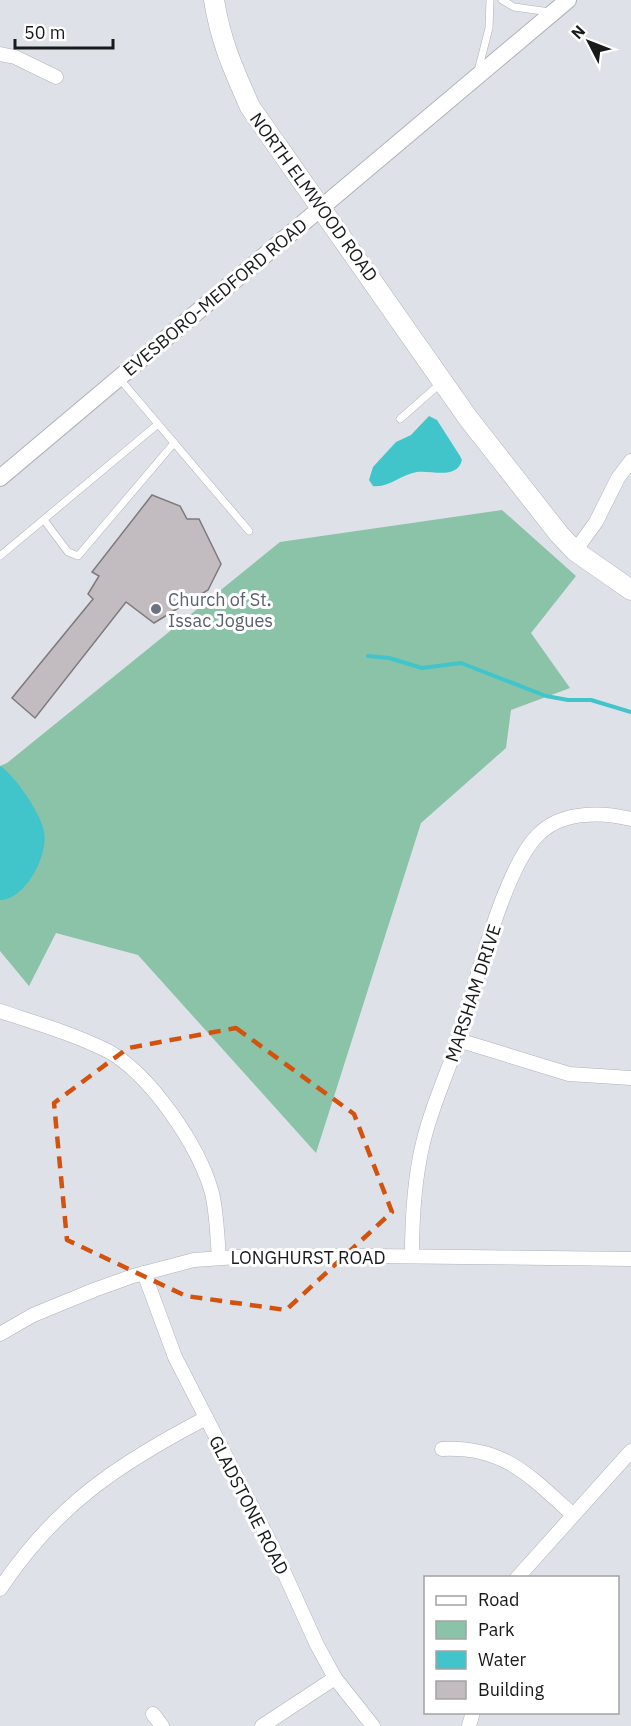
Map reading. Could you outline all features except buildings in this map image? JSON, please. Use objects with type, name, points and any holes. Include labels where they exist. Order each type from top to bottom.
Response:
[{"type":"main road","name":"NORTH ELMWOOD ROAD","points":[[214,0],[220,38],[250,107],[443,381],[542,515],[575,551],[631,590]]},
{"type":"street","name":"EVESBORO-MEDFORD ROAD","points":[[0,478],[568,0]]},
{"type":"street","points":[[0,54],[15,57],[56,78]]},
{"type":"street","points":[[575,551],[596,522],[618,478],[631,461]]},
{"type":"street","name":"MARSHAM DRIVE","points":[[412,1256],[412,1212],[423,1144],[508,888],[530,842],[542,831],[570,818],[600,814],[631,819]]},
{"type":"street","points":[[0,1011],[109,1052],[138,1075],[163,1105],[202,1166],[212,1196],[219,1257]]},
{"type":"street","points":[[458,1040],[569,1074],[631,1078]]},
{"type":"street","name":"LONGHURST ROAD","points":[[0,1334],[53,1306],[144,1273],[194,1260],[219,1257],[412,1256],[631,1259]]},
{"type":"street","name":"GLADSTONE ROAD","points":[[144,1273],[168,1341],[273,1548],[335,1678],[373,1726]]},
{"type":"street","points":[[0,1588],[28,1548],[67,1507],[126,1462],[206,1418]]},
{"type":"street","points":[[442,1449],[477,1451],[504,1458],[528,1474],[572,1514]]},
{"type":"street","points":[[519,1576],[631,1451]]},
{"type":"street","points":[[262,1726],[335,1678]]},
{"type":"street","points":[[153,1714],[162,1726]]},
{"type":"lane","points":[[477,75],[489,27],[490,0]]},
{"type":"lane","points":[[502,0],[514,6],[552,13]]},
{"type":"lane","points":[[119,378],[249,531]]},
{"type":"lane","points":[[400,419],[443,381]]},
{"type":"lane","points":[[0,556],[158,424]]},
{"type":"lane","points":[[44,520],[68,552],[78,556],[174,443]]},
{"type":"highlighted area","points":[[236,1028],[354,1114],[392,1212],[286,1310],[186,1296],[67,1240],[54,1103],[128,1048]]},
{"type":"green space","points":[[502,510],[576,576],[531,633],[570,688],[511,710],[506,748],[421,823],[316,1153],[138,955],[56,933],[29,986],[0,951],[0,766],[7,763],[280,542]]},
{"type":"water","points":[[429,416],[437,420],[460,456],[462,460],[459,466],[450,472],[411,473],[385,485],[373,486],[369,480],[373,467],[396,442],[411,435]]},
{"type":"water","points":[[0,766],[12,777],[32,805],[42,824],[45,841],[39,863],[27,884],[10,898],[0,900]]},
{"type":"waterway","points":[[368,656],[389,658],[422,668],[461,663],[546,696],[568,700],[591,700],[631,712]]},
{"type":"place","name":"Church of St. Issac Jogues","points":[[156,609]]}]
